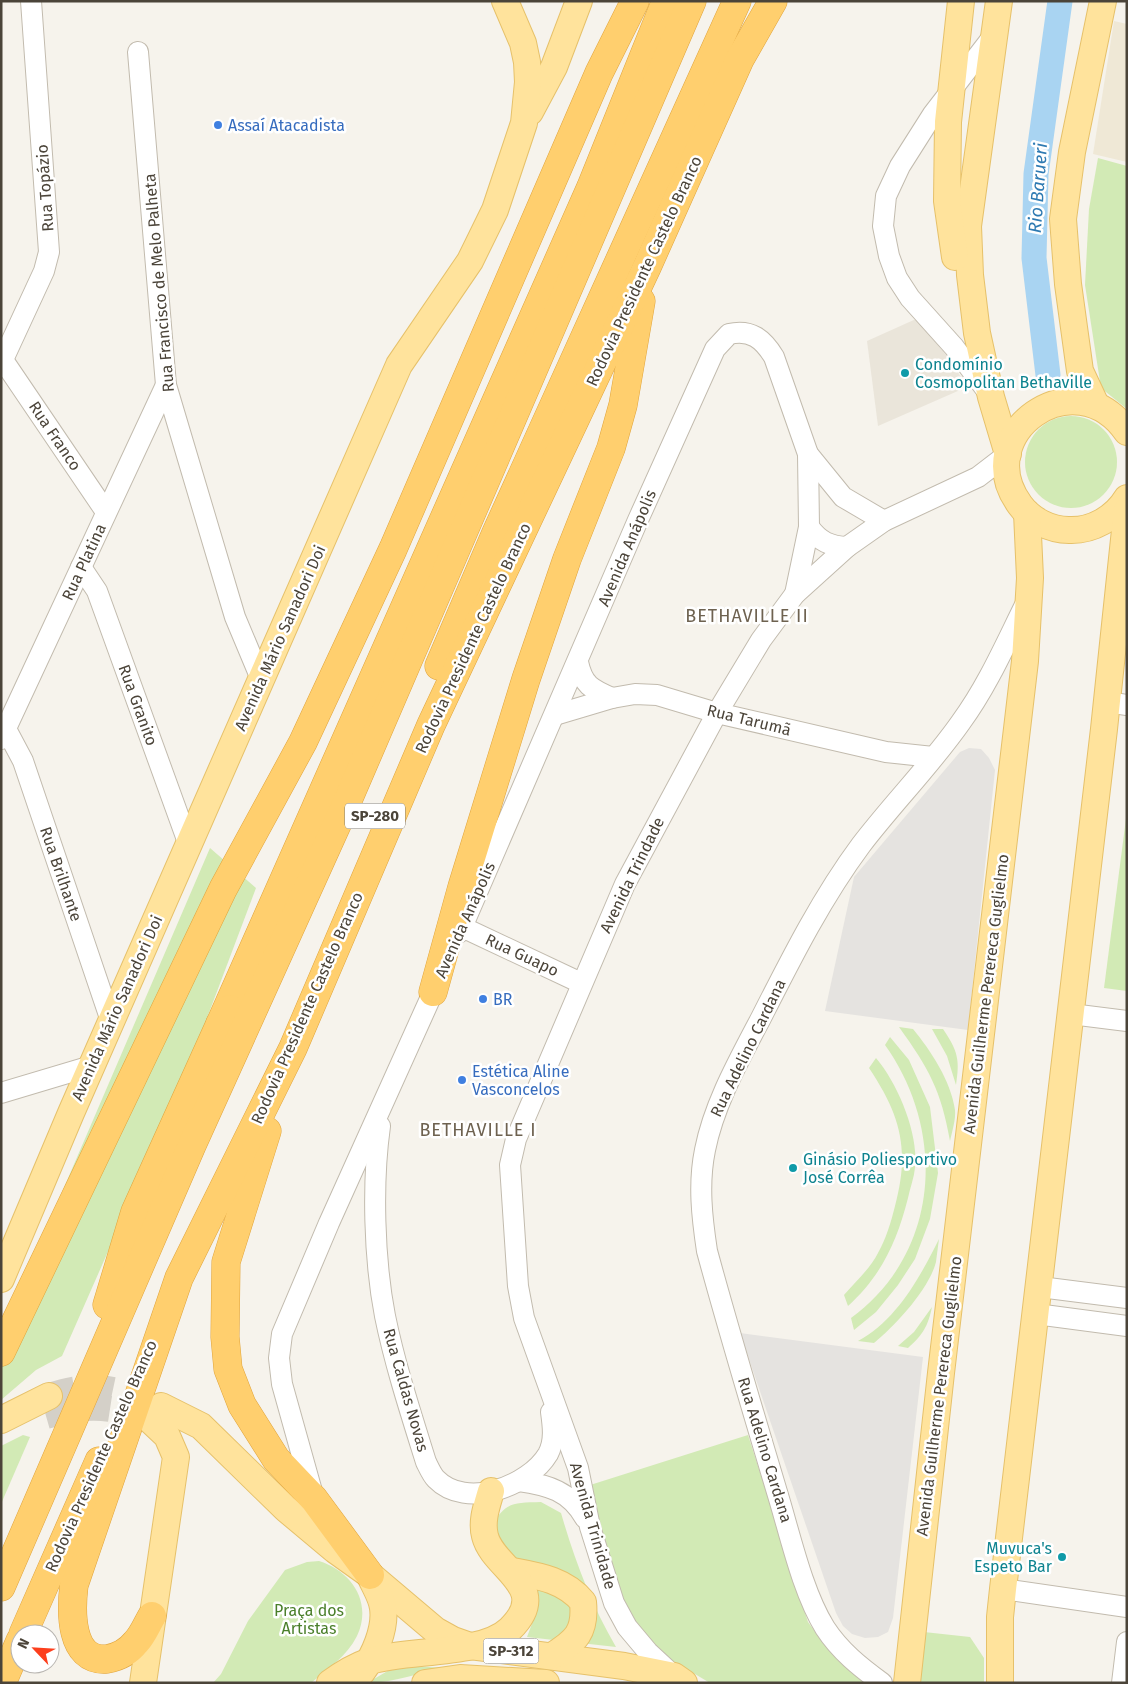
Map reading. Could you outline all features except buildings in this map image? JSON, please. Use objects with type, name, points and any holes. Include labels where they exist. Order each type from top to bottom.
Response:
[{"type":"highway","points":[[1,1352],[223,889],[303,742],[397,540],[599,73],[635,1]]},
{"type":"highway","points":[[67,1435],[135,1212],[591,187],[666,1]]},
{"type":"highway","name":"SP-280","points":[[1,1587],[192,1145],[321,860],[692,1]]},
{"type":"highway","name":"Rodovia Presidente Castelo Branco","points":[[27,1624],[179,1278],[496,533],[737,1]]},
{"type":"highway","name":"Rodovia Presidente Castelo Branco","points":[[179,1278],[293,1048],[431,725],[646,267],[740,59],[773,1]]},
{"type":"highway","points":[[433,992],[462,887],[526,679],[567,559],[611,448],[623,405],[646,267],[655,181]]},
{"type":"highway","points":[[220,1024],[321,860]]},
{"type":"highway","points":[[321,944],[293,1048],[226,1262],[225,1337],[228,1369],[242,1405],[276,1459],[314,1499],[370,1575]]},
{"type":"highway","points":[[152,1616],[136,1642],[121,1656],[101,1659],[91,1656],[83,1649],[73,1626],[71,1609],[77,1576],[179,1278]]},
{"type":"highway","points":[[1,1553],[11,1534],[37,1506]]},
{"type":"highway","points":[[2,1683],[10,1664]]},
{"type":"main road","name":"Avenida Mário Sanadori Doi","points":[[1,1278],[91,1066],[398,365],[470,261],[496,210],[524,123],[528,82],[527,62],[523,43],[505,1]]},
{"type":"main road","points":[[524,123],[554,67],[579,1]]},
{"type":"main road","points":[[961,1],[952,90],[947,201],[963,306],[970,338],[989,387]]},
{"type":"main road","points":[[999,1],[968,226],[973,304],[989,387],[1008,454]]},
{"type":"main road","points":[[1096,405],[1080,371],[1068,284],[1063,219],[1072,152],[1103,1]]},
{"type":"main road","points":[[1127,431],[1116,419],[1096,405],[1081,401],[1065,401],[1036,411],[1015,434],[1008,454],[1007,471],[1010,487],[1027,513],[1047,526],[1062,530],[1078,530],[1094,526],[1108,519],[1127,498]]},
{"type":"main road","points":[[1000,1683],[1000,1617],[1003,1588],[1071,1014],[1117,704],[1127,510]]},
{"type":"main road","name":"Avenida Guilherme Perereca Guglielmo","points":[[907,1683],[1025,661],[1030,560],[1027,513]]},
{"type":"main road","points":[[1,1420],[47,1406],[1,1438]]},
{"type":"main road","name":"SP-312","points":[[152,1616],[176,1457],[155,1413],[200,1426],[286,1509],[334,1550],[370,1575],[435,1630],[470,1646]]},
{"type":"main road","points":[[470,1646],[495,1639],[509,1629],[520,1616],[525,1603],[521,1587],[512,1571],[487,1543],[484,1534],[485,1515],[491,1491]]},
{"type":"main road","points":[[512,1571],[559,1583],[575,1592],[583,1602],[583,1624],[577,1637],[567,1647],[552,1656]]},
{"type":"main road","points":[[351,1683],[370,1661],[383,1624],[383,1607],[370,1575]]},
{"type":"main road","points":[[143,1683],[152,1616]]},
{"type":"main road","name":"SP-312","points":[[370,1661],[470,1646],[624,1666],[683,1681]]},
{"type":"main road","points":[[330,1683],[347,1671],[370,1661]]},
{"type":"main road","name":"SP-312","points":[[424,1683],[460,1678],[516,1679],[546,1683]]},
{"type":"street","name":"Rua Topázio","points":[[2,362],[44,271],[50,252],[31,1]]},
{"type":"street","points":[[989,387],[910,298],[895,270],[883,226],[886,196],[900,166],[952,90],[994,35]]},
{"type":"street","name":"Rua Francisco de Melo Palheta","points":[[138,52],[166,385],[236,617],[261,678]]},
{"type":"street","name":"Avenida Anápolis","points":[[314,1499],[282,1384],[279,1358],[282,1334],[329,1223],[555,715],[638,520],[715,349],[729,334],[750,333],[767,345],[774,358],[808,454]]},
{"type":"street","name":"Rua Franco","points":[[2,362],[106,512]]},
{"type":"street","name":"Rua Platina","points":[[4,734],[166,385]]},
{"type":"street","points":[[808,454],[842,497],[884,522]]},
{"type":"street","points":[[796,594],[809,527],[808,454]]},
{"type":"street","name":"Avenida Trindade","points":[[548,1388],[524,1318],[518,1286],[510,1165],[516,1139],[581,983],[625,884],[716,713],[761,640],[796,594],[847,547],[884,522],[978,477],[1008,454]]},
{"type":"street","points":[[978,477],[1010,487]]},
{"type":"street","points":[[809,527],[815,535],[828,545],[847,547]]},
{"type":"street","name":"Rua Granito","points":[[81,567],[97,591],[189,845]]},
{"type":"street","name":"Rua Adelino Cardana","points":[[882,1683],[861,1668],[839,1646],[825,1627],[812,1601],[707,1252],[702,1219],[701,1183],[705,1150],[714,1118],[742,1056],[829,890],[904,792],[961,724],[978,698],[1029,596]]},
{"type":"street","points":[[578,662],[581,677],[586,683],[593,690],[612,698]]},
{"type":"street","name":"Rua Tarumã","points":[[555,715],[612,698],[635,694],[657,695],[716,713],[886,752],[933,757]]},
{"type":"street","name":"Rua Brilhante","points":[[4,734],[23,760],[111,1021]]},
{"type":"street","points":[[886,752],[896,760],[902,769],[904,792]]},
{"type":"street","name":"Rua Guapo","points":[[462,927],[581,983]]},
{"type":"street","points":[[1071,1014],[1127,1021]]},
{"type":"street","points":[[1,1093],[91,1066]]},
{"type":"street","name":"Rua Caldas Novas","points":[[383,1104],[376,1153],[379,1271],[385,1316],[426,1462],[436,1479],[450,1489],[466,1494],[491,1491],[519,1481],[533,1470],[548,1454],[552,1443],[554,1428],[548,1388]]},
{"type":"street","points":[[1040,1287],[1127,1298]]},
{"type":"street","points":[[1036,1314],[1127,1326]]},
{"type":"street","name":"Avenida Trinidade","points":[[548,1388],[578,1468],[590,1527],[614,1603],[627,1626],[648,1652],[683,1681]]},
{"type":"street","points":[[519,1481],[542,1484],[562,1492],[580,1510],[590,1527]]},
{"type":"street","points":[[1003,1588],[1127,1607]]},
{"type":"street","points":[[1122,1683],[1127,1642]]},
{"type":"shaded area","points":[[1114,21],[1127,24],[1127,162],[1093,154]]},
{"type":"shaded area","points":[[916,319],[951,361],[967,387],[878,426],[867,341]]},
{"type":"shaded area","points":[[969,748],[981,749],[989,758],[995,770],[968,1030],[825,1011],[854,877],[960,752]]},
{"type":"shaded area","points":[[740,1333],[923,1357],[893,1618],[888,1632],[878,1637],[865,1638],[852,1634],[843,1626],[836,1613]]},
{"type":"green space","points":[[1098,158],[1127,166],[1127,409],[1101,388],[1085,285],[1089,209]]},
{"type":"green space","points":[[1071,416],[1088,420],[1103,430],[1113,445],[1117,462],[1113,479],[1103,494],[1088,504],[1071,508],[1054,504],[1039,494],[1029,479],[1025,462],[1029,445],[1039,430],[1054,420]]},
{"type":"green space","points":[[1127,811],[1127,991],[1104,988]]},
{"type":"green space","points":[[210,848],[256,888],[184,1079],[62,1356],[36,1370],[1,1400],[1,1334]]},
{"type":"green space","points":[[899,1027],[913,1029],[927,1047],[945,1077],[955,1110],[950,1141],[938,1094],[926,1068]]},
{"type":"green space","points":[[932,1029],[943,1029],[955,1050],[958,1062],[956,1085],[947,1056]]},
{"type":"green space","points":[[890,1037],[909,1060],[930,1107],[938,1173],[930,1219],[915,1259],[898,1285],[876,1312],[854,1330],[851,1318],[881,1291],[903,1260],[917,1226],[925,1190],[925,1152],[918,1115],[905,1079],[885,1045]]},
{"type":"green space","points":[[876,1058],[892,1081],[905,1110],[914,1140],[915,1168],[904,1214],[887,1256],[870,1282],[848,1306],[844,1295],[875,1259],[881,1248],[890,1224],[900,1186],[902,1150],[900,1134],[889,1102],[869,1068]]},
{"type":"green space","points":[[939,1239],[936,1262],[932,1272],[911,1306],[874,1343],[858,1341],[872,1332],[896,1310],[924,1268]]},
{"type":"green space","points":[[932,1307],[927,1325],[918,1339],[908,1348],[898,1346],[914,1332]]},
{"type":"green space","points":[[23,1435],[30,1437],[1,1504],[1,1446]]},
{"type":"green space","points":[[748,1435],[808,1622],[827,1648],[864,1683],[710,1683],[653,1649],[614,1592],[587,1486]]},
{"type":"green space","points":[[541,1502],[561,1513],[584,1582],[616,1647],[527,1637],[533,1621],[533,1592],[490,1529],[500,1514],[510,1506]]},
{"type":"green space","name":"Praça dos Artistas","points":[[319,1561],[341,1572],[356,1590],[360,1600],[362,1611],[361,1623],[357,1636],[348,1650],[337,1662],[311,1683],[213,1683],[221,1674],[248,1621],[285,1570],[307,1562]]},
{"type":"green space","points":[[924,1632],[970,1637],[984,1658],[984,1683],[919,1683]]},
{"type":"green space","points":[[412,1666],[447,1668],[377,1683],[367,1683],[391,1669]]},
{"type":"waterway","name":"Rio Barueri","points":[[1048,375],[1034,258],[1036,174],[1060,1]]},
{"type":"tunnel","points":[[49,1396],[65,1391],[104,1388],[129,1394],[158,1405]]},
{"type":"tunnel","points":[[46,1416],[74,1409],[97,1408],[120,1411],[147,1419]]},
{"type":"place","name":"Assaí Atacadista","points":[[218,125]]},
{"type":"place","name":"Condomínio Cosmopolitan Bethaville","points":[[905,373]]},
{"type":"place","name":"BR","points":[[483,999]]},
{"type":"place","name":"Estética Aline Vasconcelos","points":[[462,1080]]},
{"type":"place","name":"Ginásio Poliesportivo José Corrêa","points":[[793,1168]]},
{"type":"place","name":"Muvuca's Espeto Bar","points":[[1062,1557]]},
{"type":"district","name":"BETHAVILLE II","points":[[747,616]]},
{"type":"district","name":"BETHAVILLE I","points":[[478,1130]]}]
